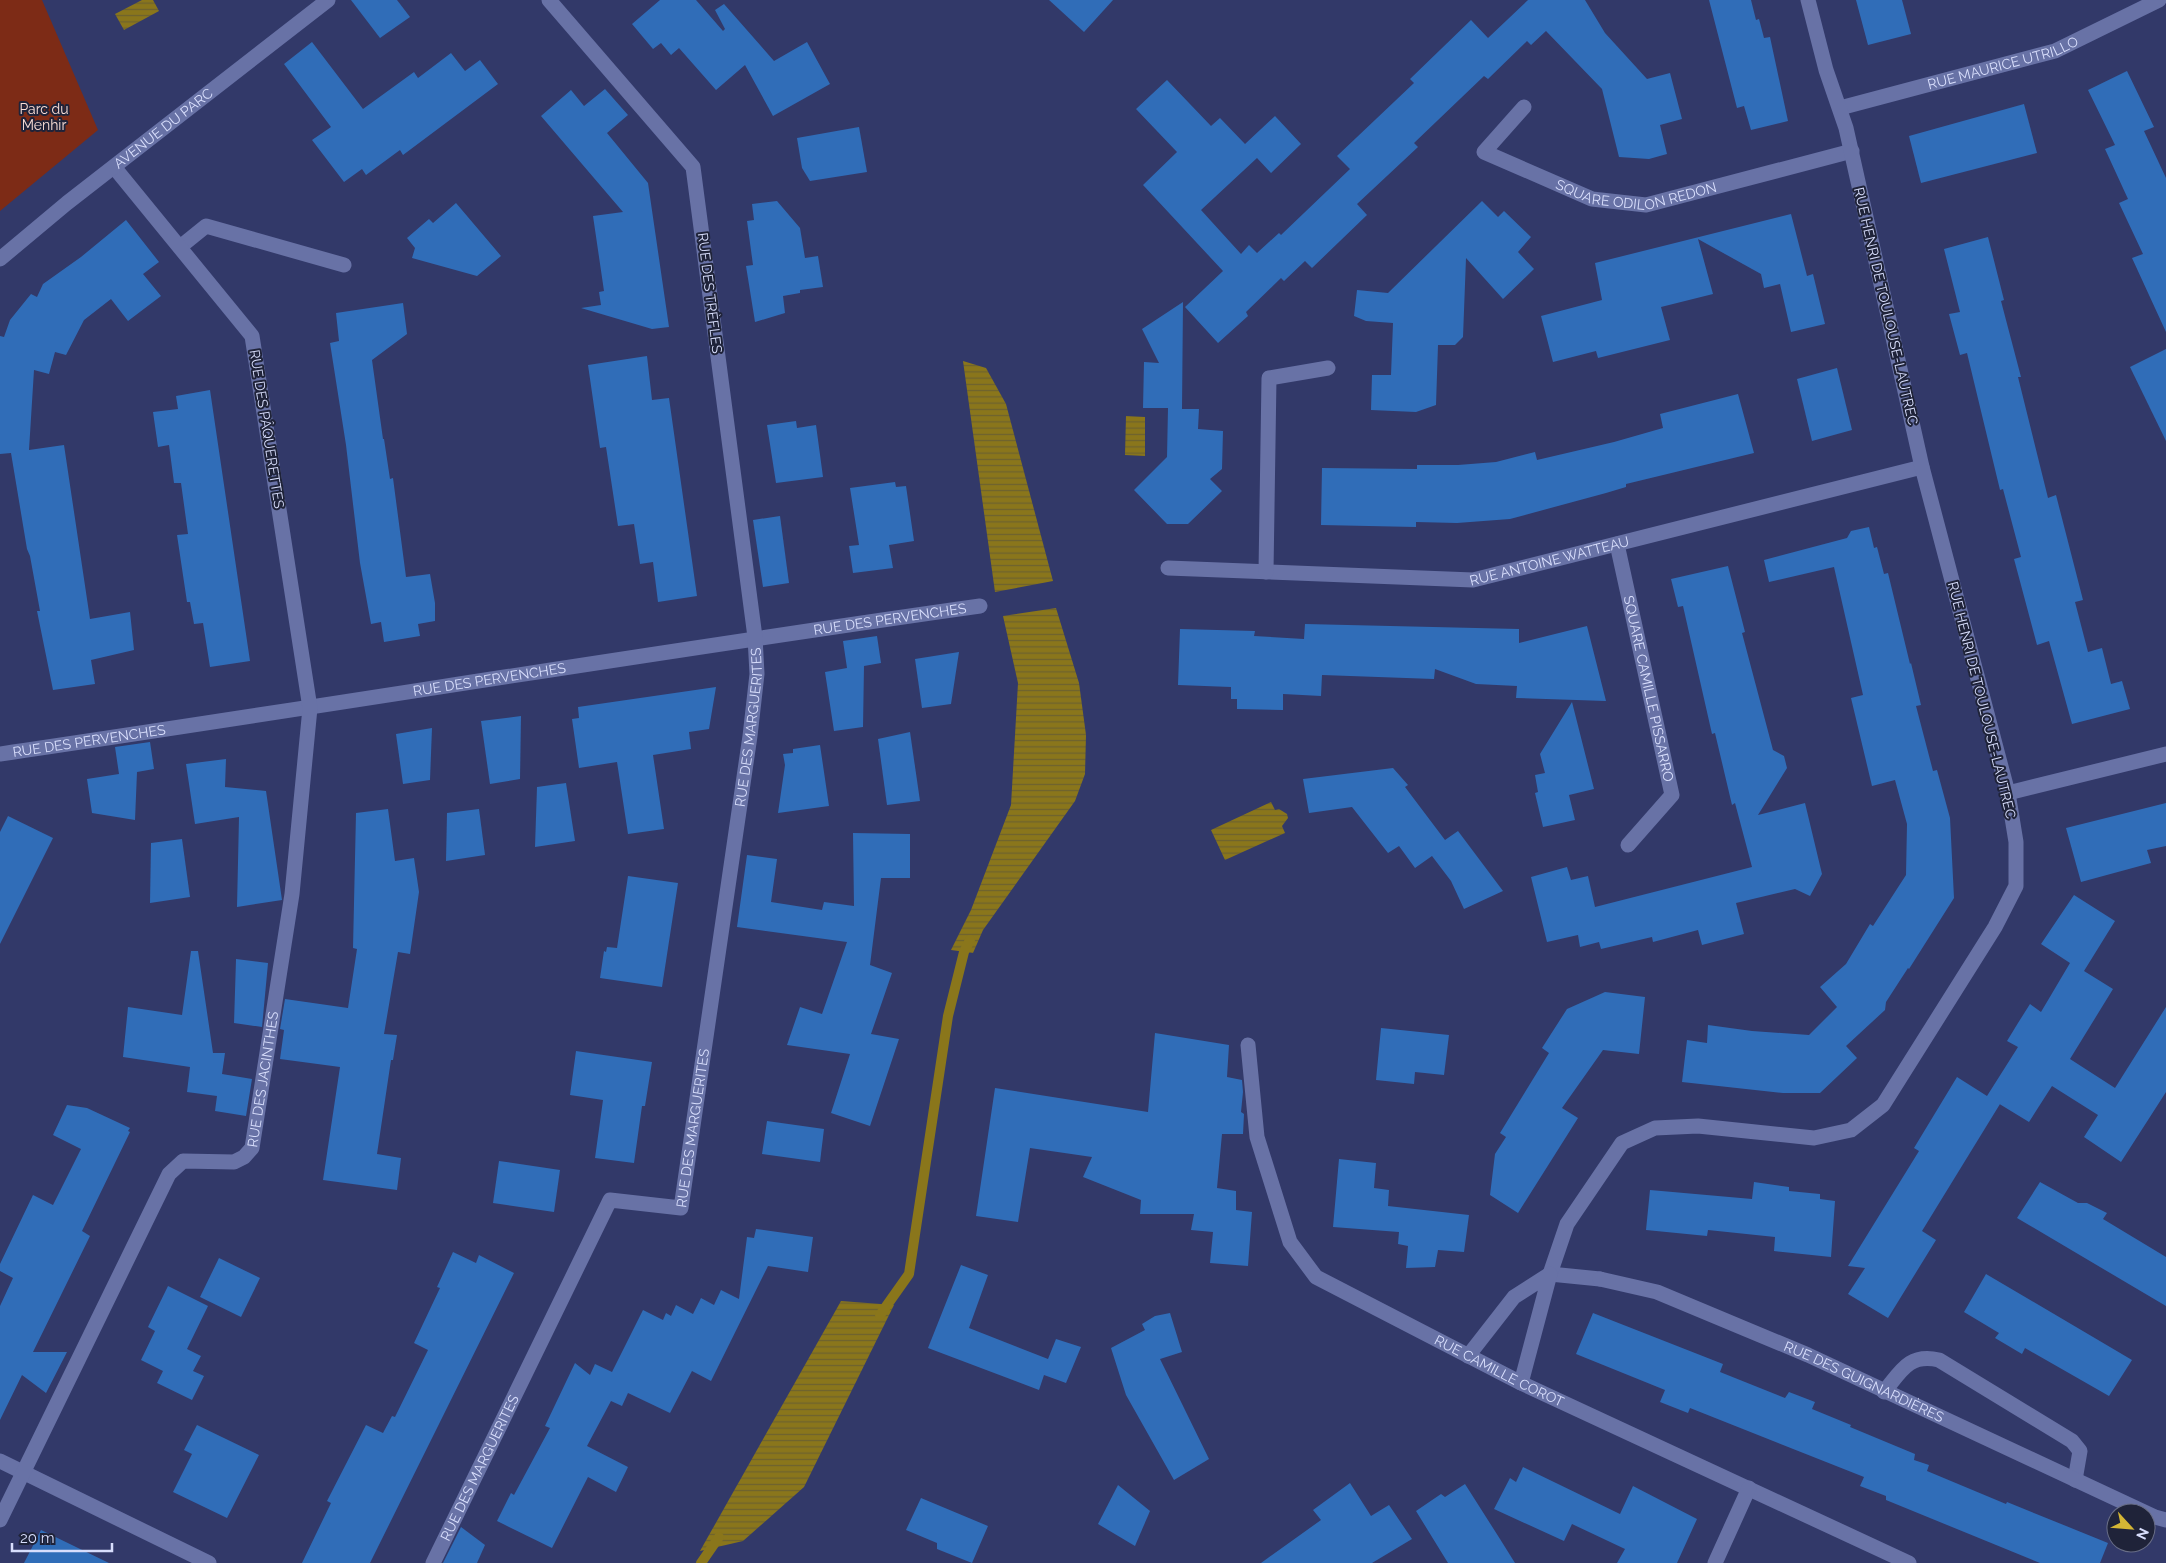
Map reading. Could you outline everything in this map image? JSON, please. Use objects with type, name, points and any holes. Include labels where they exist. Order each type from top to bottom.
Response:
[{"type":"street","name":"AVENUE DU PARC","points":[[0,259],[114,167],[328,0]]},
{"type":"street","name":"RUE DES TRÈFLES","points":[[549,0],[693,167],[755,637]]},
{"type":"street","name":"RUE HENRI DE TOULOUSE-LAUTREC","points":[[1521,1383],[1550,1274],[1568,1224],[1622,1143],[1655,1128],[1698,1126],[1814,1138],[1851,1130],[1884,1105],[1995,927],[2016,886],[2016,842],[2008,793],[1922,467],[1852,152],[1840,108],[1826,70],[1808,0]]},
{"type":"street","name":"RUE MAURICE UTRILLO","points":[[1840,108],[2055,51],[2160,0]]},
{"type":"street","name":"SQUARE ODILON REDON","points":[[1524,107],[1484,152],[1592,199],[1646,205],[1852,152]]},
{"type":"street","name":"RUE DES PÂQUERETTES","points":[[114,167],[252,336],[310,708]]},
{"type":"street","points":[[180,248],[206,226],[344,265]]},
{"type":"street","points":[[1266,572],[1269,378],[1328,368]]},
{"type":"street","name":"RUE ANTOINE WATTEAU","points":[[1168,568],[1473,580],[1922,467]]},
{"type":"street","name":"SQUARE CAMILLE PISSARRO","points":[[1617,544],[1672,795],[1628,846]]},
{"type":"street","name":"RUE DES PERVENCHES","points":[[0,754],[310,708],[755,637],[980,606]]},
{"type":"street","name":"RUE DES MARGUERITES","points":[[433,1563],[610,1200],[682,1208],[750,736],[757,674],[755,637]]},
{"type":"street","name":"RUE DES JACINTHES","points":[[0,1520],[169,1174],[183,1161],[234,1162],[244,1157],[252,1148],[292,894],[310,708]]},
{"type":"street","points":[[2008,793],[2166,754]]},
{"type":"street","name":"RUE CAMILLE COROT","points":[[1248,1045],[1257,1137],[1290,1242],[1316,1277],[1521,1383],[1909,1563]]},
{"type":"street","points":[[1468,1356],[1514,1297],[1550,1274]]},
{"type":"street","name":"RUE DES GUIGNARDIÈRES","points":[[1550,1274],[1600,1279],[1657,1292],[1808,1355],[2155,1517],[2166,1520]]},
{"type":"street","points":[[1884,1392],[1907,1364],[1925,1356],[1939,1360],[2072,1441],[2080,1451],[2075,1480]]},
{"type":"street","points":[[0,1461],[209,1563]]},
{"type":"street","points":[[1715,1563],[1750,1488]]},
{"type":"green space","name":"Parc du Menhir","points":[[0,0],[42,0],[98,130],[0,211]]},
{"type":"shaded area","points":[[142,0],[153,0],[159,11],[124,30],[115,14]]},
{"type":"shaded area","points":[[963,361],[986,368],[1006,404],[1053,581],[995,592]]},
{"type":"shaded area","points":[[1126,416],[1145,417],[1145,456],[1125,455]]},
{"type":"shaded area","points":[[1056,608],[1079,683],[1086,735],[1085,774],[1075,801],[983,930],[973,953],[951,950],[971,910],[1011,805],[1018,683],[1003,616]]},
{"type":"shaded area","points":[[1271,802],[1275,810],[1279,809],[1287,814],[1288,818],[1282,826],[1285,833],[1225,860],[1211,830]]},
{"type":"shaded area","points":[[841,1301],[894,1305],[804,1487],[743,1541],[700,1551]]},
{"type":"building","points":[[351,0],[397,0],[410,17],[380,38]]},
{"type":"building","points":[[660,0],[696,0],[723,31],[725,29],[715,10],[724,4],[774,61],[807,42],[830,84],[773,116],[745,65],[716,90],[679,48],[671,55],[661,43],[653,49],[632,24]]},
{"type":"building","points":[[1049,0],[1113,0],[1084,32]]},
{"type":"building","points":[[1528,0],[1585,0],[1605,33],[1647,79],[1670,73],[1682,119],[1660,125],[1667,154],[1649,159],[1619,157],[1602,89],[1546,31],[1531,45],[1527,41],[1488,79],[1484,76],[1414,143],[1418,147],[1357,204],[1367,215],[1312,268],[1305,261],[1284,281],[1281,278],[1246,312],[1248,316],[1218,343],[1185,307],[1223,271],[1143,185],[1177,152],[1136,109],[1167,80],[1211,126],[1220,118],[1245,144],[1275,116],[1301,144],[1271,173],[1257,158],[1201,210],[1241,254],[1249,245],[1257,253],[1279,233],[1281,235],[1350,169],[1337,156],[1414,83],[1410,79],[1471,20],[1488,38]]},
{"type":"building","points":[[1709,0],[1751,0],[1756,20],[1759,19],[1764,38],[1770,37],[1788,121],[1751,130],[1744,106],[1737,108]]},
{"type":"building","points":[[1856,0],[1902,0],[1911,34],[1868,45]]},
{"type":"building","points":[[312,42],[363,109],[414,72],[418,78],[451,53],[465,71],[480,60],[498,84],[403,155],[400,150],[366,175],[362,169],[344,182],[312,140],[331,127],[284,64]]},
{"type":"building","points":[[2127,71],[2154,127],[2144,131],[2166,178],[2166,332],[2132,258],[2143,254],[2119,203],[2128,199],[2105,149],[2115,145],[2088,90]]},
{"type":"building","points":[[605,89],[628,115],[607,133],[648,183],[669,327],[652,329],[581,308],[601,305],[599,292],[604,291],[593,216],[623,212],[541,116],[571,90],[584,106]]},
{"type":"building","points":[[2024,104],[2037,153],[1921,183],[1909,136]]},
{"type":"building","points":[[859,127],[867,172],[810,181],[802,168],[797,138]]},
{"type":"building","points":[[777,201],[800,228],[805,258],[818,256],[823,287],[800,290],[800,293],[783,296],[785,313],[755,322],[746,266],[753,265],[747,221],[754,220],[752,204]]},
{"type":"building","points":[[1482,201],[1498,217],[1504,211],[1531,237],[1518,252],[1534,269],[1503,299],[1466,258],[1463,337],[1455,345],[1438,345],[1436,405],[1416,412],[1371,410],[1372,375],[1391,375],[1393,323],[1366,321],[1354,316],[1357,290],[1388,293]]},
{"type":"building","points":[[456,203],[501,256],[477,276],[412,258],[415,248],[407,238],[429,219],[433,223]]},
{"type":"building","points":[[1791,214],[1807,276],[1813,274],[1825,324],[1791,332],[1780,284],[1764,288],[1761,274],[1698,239],[1713,294],[1661,307],[1670,340],[1598,358],[1596,351],[1553,362],[1541,316],[1602,300],[1595,263]]},
{"type":"building","points":[[126,220],[159,262],[143,274],[161,296],[128,321],[111,299],[84,320],[66,355],[55,352],[49,374],[34,370],[29,450],[64,445],[90,619],[130,612],[134,650],[91,660],[95,684],[53,690],[37,611],[40,611],[27,549],[11,453],[0,454],[0,336],[4,337],[10,320],[31,294],[37,297],[43,284],[81,257]]},
{"type":"building","points":[[1988,237],[2004,300],[2001,301],[2021,377],[2018,377],[2048,498],[2056,495],[2083,600],[2075,602],[2088,652],[2102,648],[2111,684],[2122,681],[2130,709],[2072,724],[2049,641],[2037,645],[2014,559],[2021,557],[2003,489],[2000,490],[1967,353],[1960,355],[1949,314],[1960,312],[1944,249]]},
{"type":"building","points":[[1183,302],[1182,409],[1199,409],[1198,429],[1223,431],[1222,469],[1210,479],[1222,491],[1188,524],[1167,524],[1134,490],[1167,457],[1168,408],[1143,408],[1144,362],[1159,363],[1142,329]]},
{"type":"building","points":[[403,303],[407,334],[372,360],[390,479],[393,478],[406,577],[430,574],[435,603],[435,621],[418,624],[420,636],[384,642],[381,622],[371,624],[360,563],[346,445],[330,343],[339,341],[336,313]]},
{"type":"building","points":[[2166,349],[2166,441],[2130,367]]},
{"type":"building","points":[[647,356],[652,400],[669,398],[697,596],[658,602],[653,562],[640,564],[634,524],[618,526],[606,447],[600,448],[588,365]]},
{"type":"building","points":[[1837,368],[1852,430],[1812,441],[1797,379]]},
{"type":"building","points":[[210,390],[250,661],[210,667],[203,623],[194,624],[190,602],[187,602],[177,535],[188,534],[181,483],[174,483],[169,445],[158,447],[153,412],[178,409],[176,396]]},
{"type":"building","points":[[1738,394],[1754,453],[1626,484],[1626,487],[1510,519],[1457,523],[1416,522],[1416,527],[1321,525],[1322,468],[1417,469],[1417,465],[1458,465],[1496,462],[1535,452],[1537,460],[1614,442],[1663,428],[1660,414]]},
{"type":"building","points":[[796,421],[797,428],[816,425],[823,477],[776,483],[767,425]]},
{"type":"building","points":[[895,482],[896,487],[906,486],[914,541],[889,545],[893,568],[853,573],[849,546],[859,545],[850,488]]},
{"type":"building","points":[[780,516],[789,583],[763,587],[753,520]]},
{"type":"building","points":[[1869,527],[1874,548],[1877,547],[1884,574],[1888,573],[1921,705],[1916,706],[1933,771],[1937,770],[1950,818],[1954,898],[1886,1002],[1885,1010],[1846,1046],[1857,1058],[1820,1093],[1783,1093],[1682,1082],[1687,1040],[1707,1043],[1708,1025],[1752,1031],[1809,1035],[1837,1007],[1820,987],[1846,964],[1870,924],[1873,926],[1906,875],[1907,824],[1895,780],[1872,786],[1851,698],[1863,695],[1834,567],[1769,582],[1764,560],[1847,538],[1851,531]]},
{"type":"building","points":[[1728,566],[1745,632],[1742,633],[1773,750],[1784,756],[1787,768],[1758,815],[1805,803],[1822,874],[1810,896],[1795,889],[1736,903],[1744,934],[1702,945],[1698,930],[1653,942],[1652,937],[1601,949],[1599,942],[1580,947],[1578,935],[1547,942],[1531,877],[1567,867],[1571,880],[1588,876],[1595,907],[1752,867],[1735,803],[1732,805],[1715,733],[1712,734],[1683,606],[1678,607],[1671,579]]},
{"type":"building","points":[[1305,624],[1519,629],[1519,643],[1587,626],[1606,701],[1516,698],[1517,686],[1476,684],[1435,669],[1434,679],[1322,675],[1321,696],[1283,694],[1283,710],[1237,709],[1237,699],[1231,699],[1231,687],[1178,685],[1180,629],[1255,631],[1254,636],[1304,639]]},
{"type":"building","points":[[877,636],[881,663],[864,666],[863,727],[834,731],[825,672],[847,668],[843,641]]},
{"type":"building","points":[[959,652],[951,704],[922,708],[915,659]]},
{"type":"building","points":[[716,687],[709,729],[689,732],[691,749],[653,755],[664,829],[628,834],[617,762],[579,768],[572,719],[579,718],[578,707]]},
{"type":"building","points":[[1572,702],[1594,789],[1569,795],[1575,820],[1543,827],[1535,793],[1538,792],[1535,775],[1545,773],[1540,754]]},
{"type":"building","points":[[521,716],[520,779],[490,784],[481,721]]},
{"type":"building","points":[[432,728],[430,780],[403,784],[396,734]]},
{"type":"building","points":[[910,732],[920,801],[887,805],[878,739]]},
{"type":"building","points":[[150,742],[154,769],[137,772],[135,820],[92,813],[87,779],[119,774],[115,747]]},
{"type":"building","points":[[820,745],[829,806],[778,813],[785,765],[783,754],[793,753],[793,749]]},
{"type":"building","points":[[226,759],[225,787],[266,791],[282,900],[237,907],[239,817],[195,824],[186,764]]},
{"type":"building","points":[[1393,768],[1408,785],[1405,787],[1445,840],[1458,831],[1503,891],[1464,909],[1451,881],[1432,856],[1415,868],[1399,846],[1388,853],[1352,807],[1309,813],[1303,779]]},
{"type":"building","points":[[566,783],[575,841],[535,847],[537,787]]},
{"type":"building","points":[[2166,803],[2166,846],[2147,850],[2151,863],[2081,882],[2066,828]]},
{"type":"building","points":[[388,809],[395,861],[414,858],[419,892],[410,954],[398,952],[384,1034],[397,1035],[393,1060],[391,1060],[377,1154],[401,1158],[397,1190],[323,1180],[340,1067],[280,1059],[284,1030],[280,1029],[285,999],[348,1008],[357,949],[353,948],[356,813]]},
{"type":"building","points":[[479,809],[485,855],[446,861],[447,813]]},
{"type":"building","points":[[8,816],[53,838],[0,944],[0,832]]},
{"type":"building","points":[[853,833],[910,834],[910,878],[881,878],[870,965],[892,973],[871,1034],[899,1039],[870,1126],[831,1113],[850,1054],[787,1045],[800,1007],[822,1014],[847,942],[737,927],[747,855],[777,859],[771,902],[822,910],[824,902],[854,906]]},
{"type":"building","points":[[182,839],[190,897],[150,903],[151,843]]},
{"type":"building","points":[[628,876],[678,883],[662,987],[600,978],[604,951],[606,952],[607,947],[617,948]]},
{"type":"building","points":[[2074,895],[2115,921],[2084,971],[2113,989],[2070,1059],[2115,1088],[2166,1007],[2166,1092],[2121,1162],[2084,1137],[2098,1115],[2052,1086],[2029,1122],[2000,1104],[1922,1231],[1936,1240],[1888,1318],[1848,1294],[1865,1268],[1848,1266],[1919,1151],[1914,1148],[1957,1077],[1987,1096],[2018,1047],[2007,1041],[2018,1023],[2030,1004],[2041,1012],[2070,963],[2041,944]]},
{"type":"building","points":[[191,951],[198,951],[213,1053],[225,1053],[222,1074],[252,1079],[246,1116],[215,1111],[217,1096],[187,1092],[190,1067],[123,1057],[128,1007],[182,1015]]},
{"type":"building","points":[[236,959],[268,963],[262,1027],[234,1023]]},
{"type":"building","points":[[1605,992],[1645,997],[1639,1054],[1603,1050],[1562,1108],[1578,1118],[1518,1213],[1490,1195],[1495,1154],[1506,1137],[1500,1133],[1549,1053],[1542,1048],[1567,1009]]},
{"type":"building","points":[[1381,1028],[1449,1035],[1444,1075],[1415,1072],[1414,1084],[1376,1080]]},
{"type":"building","points":[[1155,1033],[1229,1045],[1227,1077],[1242,1080],[1241,1112],[1244,1114],[1243,1134],[1222,1134],[1217,1188],[1236,1191],[1236,1210],[1252,1212],[1248,1266],[1210,1263],[1213,1232],[1191,1230],[1194,1214],[1140,1214],[1141,1200],[1083,1177],[1092,1157],[1030,1148],[1018,1222],[976,1216],[995,1088],[1148,1112]]},
{"type":"building","points":[[576,1051],[652,1062],[645,1106],[642,1106],[634,1163],[595,1158],[603,1100],[570,1095]]},
{"type":"building","points":[[67,1105],[87,1108],[130,1128],[128,1131],[130,1132],[82,1231],[90,1236],[33,1352],[67,1352],[46,1393],[22,1375],[0,1420],[0,1306],[13,1278],[0,1271],[0,1264],[33,1195],[53,1205],[81,1149],[53,1135]]},
{"type":"building","points":[[767,1121],[824,1129],[820,1162],[762,1154]]},
{"type":"building","points":[[1339,1159],[1376,1163],[1374,1188],[1389,1190],[1388,1206],[1469,1215],[1464,1252],[1438,1250],[1435,1267],[1406,1268],[1408,1246],[1398,1244],[1399,1232],[1333,1227]]},
{"type":"building","points":[[499,1161],[560,1170],[554,1212],[493,1203]]},
{"type":"building","points":[[1754,1182],[1789,1187],[1789,1191],[1820,1194],[1820,1199],[1835,1201],[1831,1257],[1774,1251],[1775,1237],[1708,1230],[1707,1236],[1646,1230],[1650,1190],[1752,1199]]},
{"type":"building","points":[[2040,1182],[2078,1203],[2087,1203],[2107,1213],[2103,1219],[2166,1257],[2166,1306],[2017,1218]]},
{"type":"building","points":[[756,1229],[813,1237],[808,1272],[768,1266],[711,1381],[692,1371],[670,1413],[628,1393],[622,1406],[611,1401],[587,1446],[628,1467],[616,1492],[588,1477],[552,1548],[497,1521],[511,1493],[514,1495],[550,1428],[545,1426],[575,1363],[590,1375],[595,1364],[612,1372],[643,1310],[663,1320],[666,1313],[671,1316],[676,1305],[693,1314],[701,1298],[714,1305],[721,1290],[739,1299],[747,1237],[754,1238]]},
{"type":"building","points":[[453,1252],[476,1263],[479,1255],[514,1273],[370,1563],[302,1563],[331,1503],[327,1501],[366,1425],[383,1433],[392,1416],[395,1417],[428,1350],[414,1343],[440,1288],[437,1287]]},
{"type":"building","points":[[219,1258],[260,1278],[241,1317],[200,1297]]},
{"type":"building","points":[[961,1265],[988,1275],[969,1328],[1048,1359],[1056,1339],[1081,1347],[1066,1383],[1044,1375],[1039,1390],[928,1348]]},
{"type":"building","points":[[1986,1274],[2132,1360],[2109,1396],[2025,1348],[2022,1354],[1995,1338],[1999,1333],[1964,1312]]},
{"type":"building","points":[[168,1286],[208,1306],[187,1349],[201,1356],[193,1371],[204,1376],[192,1400],[157,1383],[163,1371],[141,1360],[155,1331],[148,1327]]},
{"type":"building","points":[[1170,1313],[1182,1352],[1160,1359],[1209,1459],[1174,1480],[1126,1395],[1111,1348],[1145,1330],[1142,1324],[1155,1316]]},
{"type":"building","points":[[1593,1313],[1723,1364],[1720,1372],[1785,1398],[1789,1392],[1815,1402],[1812,1409],[1915,1454],[1914,1460],[1929,1465],[1927,1471],[2106,1542],[2106,1548],[2100,1563],[2040,1563],[1886,1500],[1886,1496],[1860,1486],[1864,1477],[1690,1408],[1688,1413],[1660,1402],[1665,1390],[1576,1354]]},
{"type":"building","points":[[197,1425],[259,1455],[227,1518],[173,1492],[192,1454],[184,1450]]},
{"type":"building","points":[[1523,1467],[1620,1514],[1633,1486],[1697,1519],[1677,1563],[1617,1563],[1625,1549],[1572,1524],[1564,1541],[1494,1509],[1510,1478],[1516,1482]]},
{"type":"building","points":[[1350,1483],[1371,1516],[1389,1505],[1412,1539],[1372,1563],[1261,1563],[1321,1520],[1313,1510]]},
{"type":"building","points":[[1465,1484],[1515,1563],[1448,1563],[1416,1511],[1441,1494],[1445,1497]]},
{"type":"building","points":[[1118,1485],[1150,1511],[1135,1546],[1098,1524]]},
{"type":"building","points":[[921,1498],[988,1526],[972,1563],[937,1549],[937,1543],[906,1530]]},
{"type":"building","points":[[461,1527],[485,1545],[477,1563],[443,1563]]},
{"type":"building","points":[[41,1530],[109,1563],[24,1563]]},
{"type":"waterway","points":[[880,1315],[909,1274],[948,1016],[964,952],[970,940]]},
{"type":"waterway","points":[[701,1563],[719,1537]]}]
